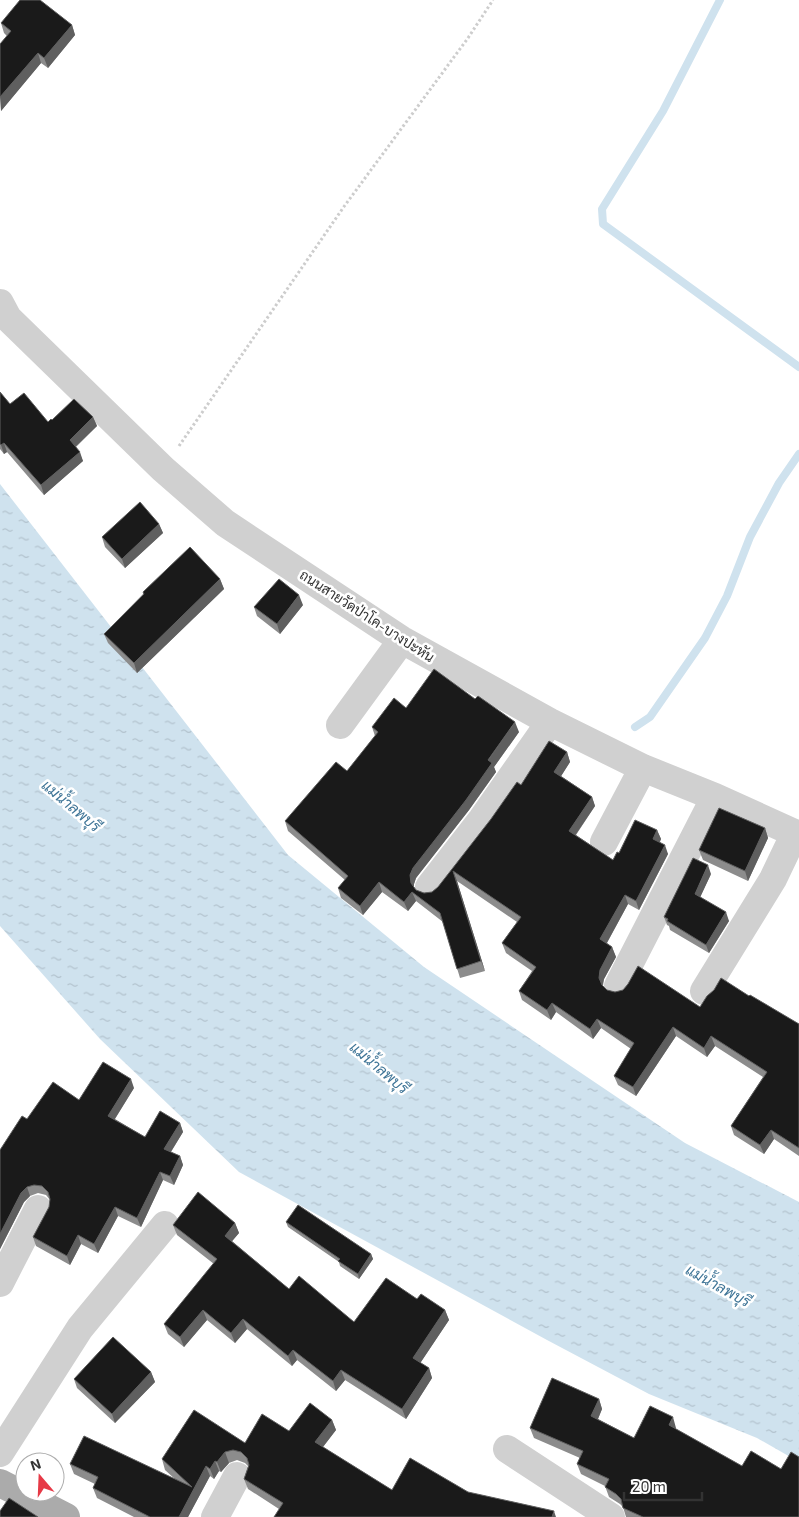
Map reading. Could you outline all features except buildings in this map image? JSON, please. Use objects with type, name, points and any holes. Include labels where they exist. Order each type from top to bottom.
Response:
[{"type":"main road","points":[[0,1482],[66,1517]]},
{"type":"street","name":"ถนนสายวัดป่าโค-บางปะหัน","points":[[0,303],[8,318],[163,469],[225,523],[402,640],[550,722],[643,768],[715,797],[797,834]]},
{"type":"street","points":[[340,725],[402,640]]},
{"type":"street","points":[[429,887],[482,819],[550,722]]},
{"type":"street","points":[[604,842],[643,768]]},
{"type":"street","points":[[618,986],[715,797]]},
{"type":"street","points":[[704,991],[773,879],[797,834]]},
{"type":"street","points":[[0,1282],[38,1209]]},
{"type":"street","points":[[0,1453],[80,1328],[165,1225]]},
{"type":"street","points":[[507,1450],[611,1517]]},
{"type":"street","points":[[215,1517],[237,1476]]},
{"type":"path","points":[[163,469],[343,208],[468,38],[493,0]]},
{"type":"water","name":"แม่น้ำลพบุรี","points":[[0,484],[288,855],[424,967],[685,1143],[799,1202],[799,1462],[757,1438],[649,1394],[239,1172],[100,1039],[0,926]]},
{"type":"waterway","points":[[720,0],[663,111],[602,209],[603,224],[799,367]]},
{"type":"waterway","points":[[635,727],[650,717],[705,638],[727,596],[750,537],[779,483],[799,454]]}]
